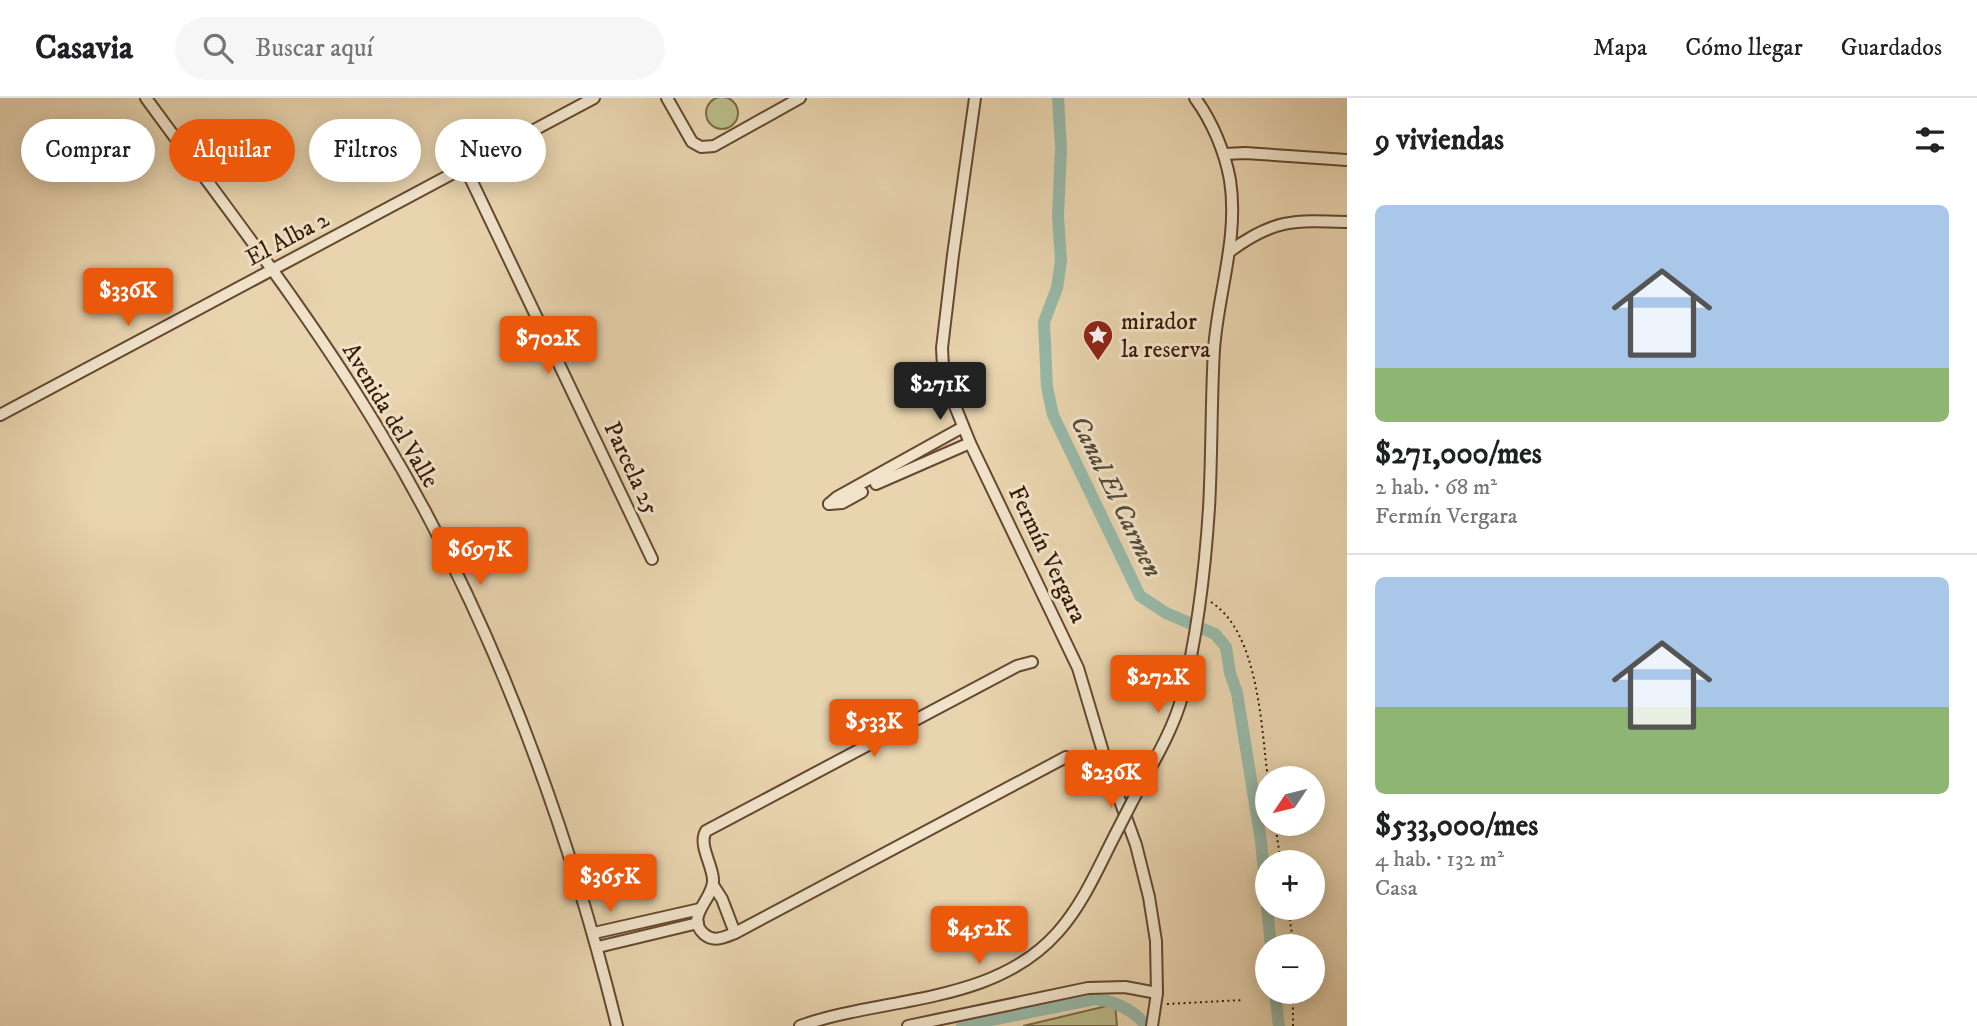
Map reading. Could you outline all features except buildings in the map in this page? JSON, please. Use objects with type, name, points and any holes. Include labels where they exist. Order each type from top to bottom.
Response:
[{"type":"street","name":"Avenida del Valle","points":[[146,98],[331,354],[382,434],[459,578],[500,668],[548,788],[594,933],[617,1026]]},
{"type":"street","name":"El Alba 2","points":[[546,124],[594,98]]},
{"type":"street","points":[[667,98],[692,142],[701,147],[714,146],[800,98]]},
{"type":"street","name":"Fermín Vergara","points":[[975,98],[942,348],[946,381],[963,428],[1078,668],[1106,762],[1136,845],[1156,941],[1157,998],[1154,1025]]},
{"type":"street","points":[[800,1026],[964,987],[1013,968],[1047,944],[1070,917],[1177,713],[1197,612],[1209,510],[1214,349],[1218,305],[1229,252],[1232,207],[1224,154],[1208,118],[1195,98]]},
{"type":"street","points":[[1224,154],[1347,160]]},
{"type":"street","name":"El Alba 2","points":[[0,415],[437,182]]},
{"type":"street","name":"Parcela 25","points":[[472,182],[652,559]]},
{"type":"street","points":[[1229,252],[1254,234],[1283,223],[1347,222]]},
{"type":"street","points":[[963,428],[837,497],[829,504],[842,503],[884,480],[970,443]]},
{"type":"street","points":[[735,933],[722,899],[713,885],[703,840],[706,831],[1017,666],[1032,662]]},
{"type":"street","points":[[713,885],[700,909],[698,923],[703,933],[714,939],[735,933],[1066,757]]},
{"type":"street","points":[[594,933],[700,909]]},
{"type":"street","points":[[598,947],[698,923]]},
{"type":"street","points":[[908,1026],[1088,988],[1125,987],[1157,998]]},
{"type":"path","points":[[1222,609],[1237,629],[1249,660],[1266,766]]},
{"type":"path","points":[[1157,998],[1242,1000]]},
{"type":"path","points":[[1293,1004],[1293,1026]]},
{"type":"green space","points":[[722,97],[734,101],[738,113],[734,125],[722,129],[710,125],[706,113],[710,101]]},
{"type":"green space","points":[[1115,1004],[1117,1026],[1023,1026]]},
{"type":"waterway","name":"Canal El Carmen","points":[[1058,98],[1061,148],[1058,216],[1061,261],[1057,288],[1044,322],[1047,387],[1053,415],[1140,596],[1166,613],[1215,634],[1226,647],[1230,673],[1237,693],[1262,850]]},
{"type":"waterway","name":"Canal El Carmen","points":[[1268,920],[1270,934]]},
{"type":"waterway","points":[[962,1026],[1095,999],[1121,1006],[1143,1022]]},
{"type":"waterway","name":"Canal El Carmen","points":[[1276,1004],[1279,1026]]},
{"type":"place","name":"mirador la reserva","points":[[1098,362]]}]
